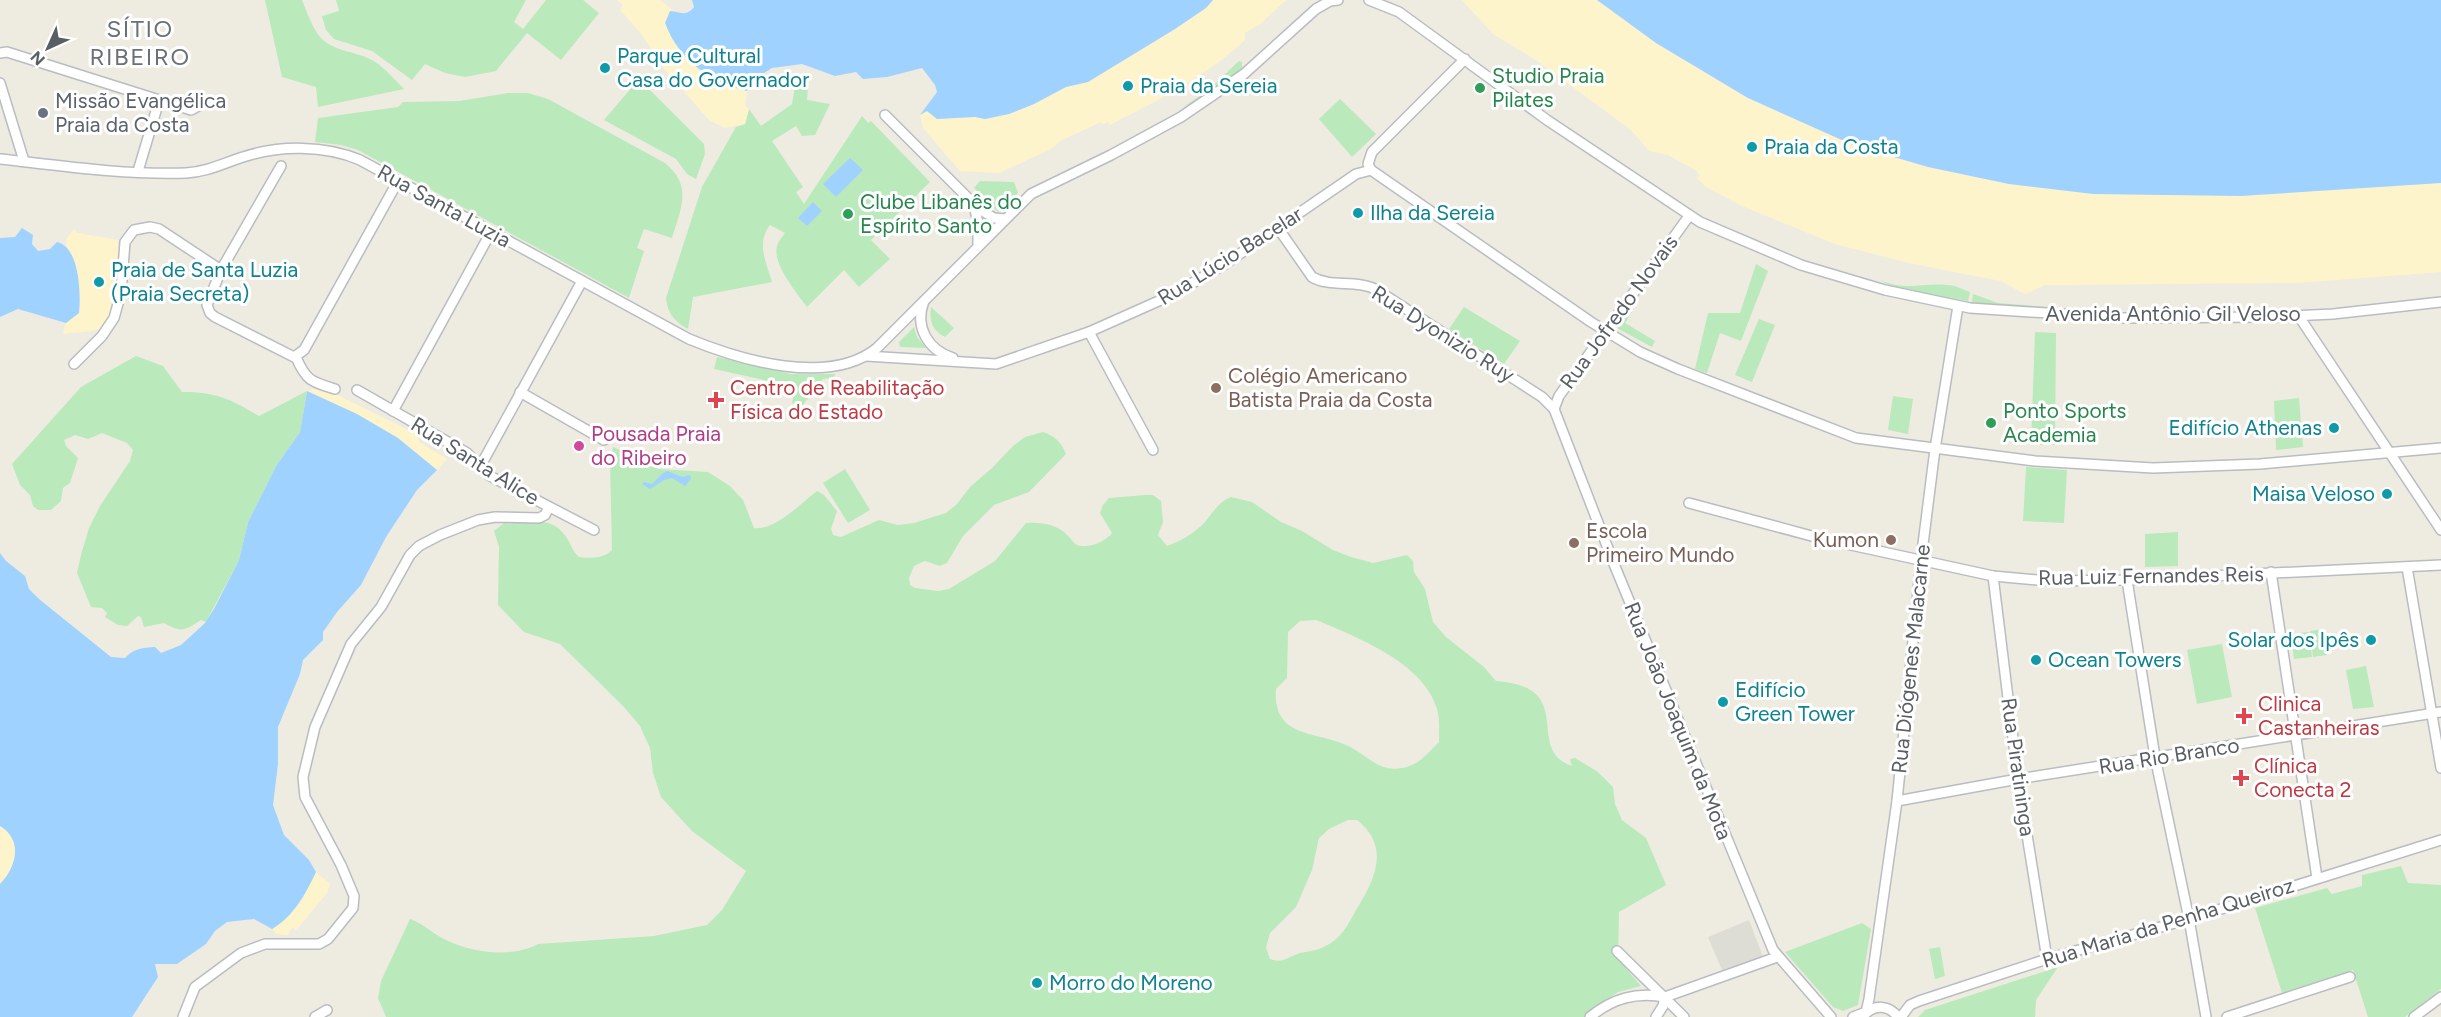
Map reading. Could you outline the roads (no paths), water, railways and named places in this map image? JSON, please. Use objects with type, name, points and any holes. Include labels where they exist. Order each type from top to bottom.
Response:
[{"type":"street","points":[[866,357],[1036,190],[1161,128],[1218,93],[1244,74],[1316,9],[1330,1],[1338,0]]},
{"type":"street","name":"Avenida Antônio Gil Veloso","points":[[1369,0],[1399,12],[1547,120],[1689,216],[1801,265],[1885,290],[1958,306],[2122,318],[2333,314],[2441,302]]},
{"type":"street","points":[[3,52],[191,110],[202,104]]},
{"type":"street","points":[[1465,59],[1372,152],[1368,164],[1371,170],[1606,332],[1640,352],[1678,369],[1856,438],[2035,461],[2153,468],[2260,464],[2441,448]]},
{"type":"street","points":[[0,83],[24,161]]},
{"type":"street","points":[[138,171],[159,101]]},
{"type":"street","points":[[885,115],[974,205],[989,215],[1005,219]]},
{"type":"street","name":"Rua Santa Luzia","points":[[0,159],[97,171],[195,172],[260,153],[312,149],[333,151],[351,156],[681,335],[736,356],[770,363],[827,368],[866,357]]},
{"type":"street","points":[[281,166],[221,270],[207,305],[210,314],[289,357],[296,357],[304,350],[398,181]]},
{"type":"street","name":"Rua Lúcio Bacelar","points":[[866,357],[1004,362],[1089,332],[1172,295],[1278,228],[1356,174],[1371,170]]},
{"type":"street","points":[[974,205],[978,223],[978,245]]},
{"type":"street","name":"Rua Jofredo Novais","points":[[1554,410],[1559,396],[1689,216]]},
{"type":"street","points":[[74,364],[102,336],[114,318],[122,293],[125,242],[134,230],[150,227],[159,230],[221,270]]},
{"type":"street","name":"Rua Dyonizio Ruy","points":[[1278,228],[1312,277],[1320,281],[1363,285],[1377,290],[1542,397],[1554,410]]},
{"type":"street","points":[[393,411],[491,232]]},
{"type":"street","points":[[481,465],[582,281]]},
{"type":"street","points":[[924,301],[920,320],[926,339],[940,352],[967,362]]},
{"type":"street","name":"Rua Diógenes Malacarne","points":[[1865,1015],[1897,801],[1921,560],[1935,449],[1958,306]]},
{"type":"street","points":[[2298,315],[2441,530]]},
{"type":"street","points":[[1089,332],[1153,450]]},
{"type":"street","points":[[296,357],[306,376],[312,382],[335,389]]},
{"type":"street","name":"Rua Santa Alice","points":[[357,390],[457,447],[481,465],[490,476],[594,530]]},
{"type":"street","points":[[520,392],[604,440]]},
{"type":"street","name":"Rua João Joaquim da Mota","points":[[1554,410],[1723,831],[1777,957],[1832,1017]]},
{"type":"street","name":"Rua Luiz Fernandes Reis","points":[[1689,503],[1819,538],[1993,576],[2049,581],[2127,580],[2441,565]]},
{"type":"street","points":[[183,1017],[195,987],[241,953],[265,944],[320,944],[328,939],[353,908],[354,896],[341,865],[305,797],[303,777],[315,727],[351,644],[381,607],[410,555],[425,543],[466,523],[495,517],[539,518],[549,507]]},
{"type":"street","points":[[2407,567],[2441,768]]},
{"type":"street","points":[[2271,572],[2317,878]]},
{"type":"street","name":"Rua Piratininga","points":[[1993,576],[2018,779],[2047,959]]},
{"type":"street","points":[[2127,580],[2155,757],[2189,919],[2206,1017]]},
{"type":"street","name":"Rua Rio Branco","points":[[1897,801],[2018,779],[2441,712]]},
{"type":"street","name":"Rua Maria da Penha Queiroz","points":[[1900,1017],[1910,1005],[1919,1001],[2047,959],[2189,919],[2441,840]]},
{"type":"street","points":[[1617,951],[1684,1017]]},
{"type":"street","points":[[1590,1017],[1623,998],[1640,994],[1665,997],[1777,957]]},
{"type":"street","points":[[2227,1017],[2350,976]]},
{"type":"street","points":[[1656,1017],[1663,1006],[1665,997]]},
{"type":"street","points":[[2414,1017],[2441,997]]},
{"type":"street","points":[[1853,1017],[1865,1015],[1882,1007],[1900,1017]]},
{"type":"street","points":[[315,1017],[327,1010]]},
{"type":"water","points":[[692,0],[1213,0],[1206,8],[1175,29],[1088,82],[1066,87],[1009,114],[985,119],[975,117],[937,119],[927,111],[920,115],[937,92],[935,85],[922,68],[887,77],[863,79],[856,72],[835,76],[802,64],[772,68],[748,83],[747,91],[720,81],[708,75],[687,58],[678,48],[665,23],[670,11],[683,13],[691,10],[694,7]]},
{"type":"water","points":[[1597,0],[2441,0],[2441,183],[2240,196],[2093,194],[2009,184],[1928,167],[1853,145],[1748,98],[1656,43]]},
{"type":"water","points":[[850,158],[863,170],[836,197],[823,184]]},
{"type":"water","points":[[813,202],[822,211],[807,226],[798,218]]},
{"type":"water","points":[[22,228],[33,235],[32,244],[38,251],[50,249],[57,242],[65,246],[75,262],[79,284],[79,313],[66,323],[18,309],[0,317],[0,238],[15,237]]},
{"type":"water","points":[[307,391],[357,414],[398,438],[437,470],[417,490],[386,537],[361,585],[323,632],[323,640],[303,660],[300,674],[278,727],[278,764],[273,805],[284,835],[309,860],[316,872],[312,881],[293,911],[272,929],[254,919],[227,922],[215,931],[206,944],[177,964],[155,964],[158,977],[132,1017],[0,1017],[0,884],[14,861],[15,846],[12,838],[0,826],[0,553],[6,561],[25,576],[29,589],[39,599],[111,657],[125,658],[135,650],[150,647],[155,647],[161,653],[181,645],[205,623],[239,560],[248,522],[276,466],[300,432]]},
{"type":"water","points":[[667,471],[683,477],[690,475],[691,479],[685,486],[672,478],[650,489],[642,484],[644,482],[652,484]]},
{"type":"place","name":"Parque Cultural Casa do Governador","points":[[605,68]]},
{"type":"place","name":"Praia da Sereia","points":[[1128,86]]},
{"type":"place","name":"Studio Praia Pilates","points":[[1480,88]]},
{"type":"place","name":"Missão Evangélica Praia da Costa","points":[[43,113]]},
{"type":"place","name":"Praia da Costa","points":[[1752,147]]},
{"type":"place","name":"Ilha da Sereia","points":[[1358,213]]},
{"type":"place","name":"Clube Libanês do Espírito Santo","points":[[848,214]]},
{"type":"place","name":"Praia de Santa Luzia (Praia Secreta)","points":[[99,282]]},
{"type":"place","name":"Colégio Americano Batista Praia da Costa","points":[[1216,388]]},
{"type":"place","name":"Centro de Reabilitação Física do Estado","points":[[716,400]]},
{"type":"place","name":"Ponto Sports Academia","points":[[1991,423]]},
{"type":"place","name":"Edifício Athenas","points":[[2334,428]]},
{"type":"place","name":"Pousada Praia do Ribeiro","points":[[579,446]]},
{"type":"place","name":"Maisa Veloso","points":[[2387,494]]},
{"type":"place","name":"Kumon","points":[[1891,540]]},
{"type":"place","name":"Escola Primeiro Mundo","points":[[1574,543]]},
{"type":"place","name":"Solar dos Ipês","points":[[2371,640]]},
{"type":"place","name":"Ocean Towers","points":[[2036,660]]},
{"type":"place","name":"Edifício Green Tower","points":[[1723,702]]},
{"type":"place","name":"Clinica Castanheiras","points":[[2244,716]]},
{"type":"place","name":"Clínica Conecta 2","points":[[2241,778]]},
{"type":"place","name":"Morro do Moreno","points":[[1037,983]]},
{"type":"district","name":"SÍTIO RIBEIRO","points":[[140,43]]}]
